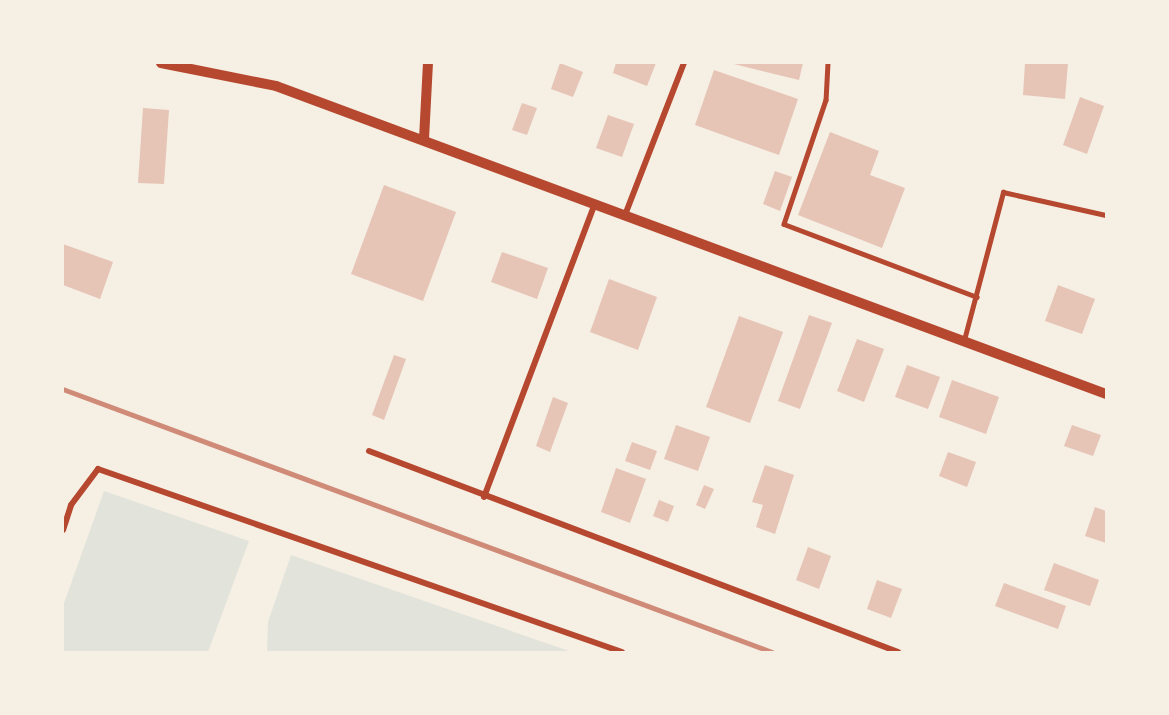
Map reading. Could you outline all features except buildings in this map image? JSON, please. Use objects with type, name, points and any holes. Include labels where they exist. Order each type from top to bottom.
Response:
[{"type":"street","points":[[161,63],[264,82],[424,139],[1106,394]]},
{"type":"street","points":[[424,139],[428,63]]},
{"type":"street","points":[[626,215],[684,63]]},
{"type":"street","points":[[484,496],[595,204]]},
{"type":"street","points":[[369,451],[898,652]]},
{"type":"street","points":[[63,530],[71,505],[98,469],[622,652]]},
{"type":"lane","points":[[828,63],[826,100],[783,224],[977,297]]},
{"type":"lane","points":[[964,341],[1003,192],[1106,215]]},
{"type":"shaded area","points":[[104,491],[249,541],[208,652],[63,652],[63,606]]},
{"type":"shaded area","points":[[291,555],[572,652],[267,652],[268,622]]},
{"type":"railway","points":[[63,389],[772,652]]}]
